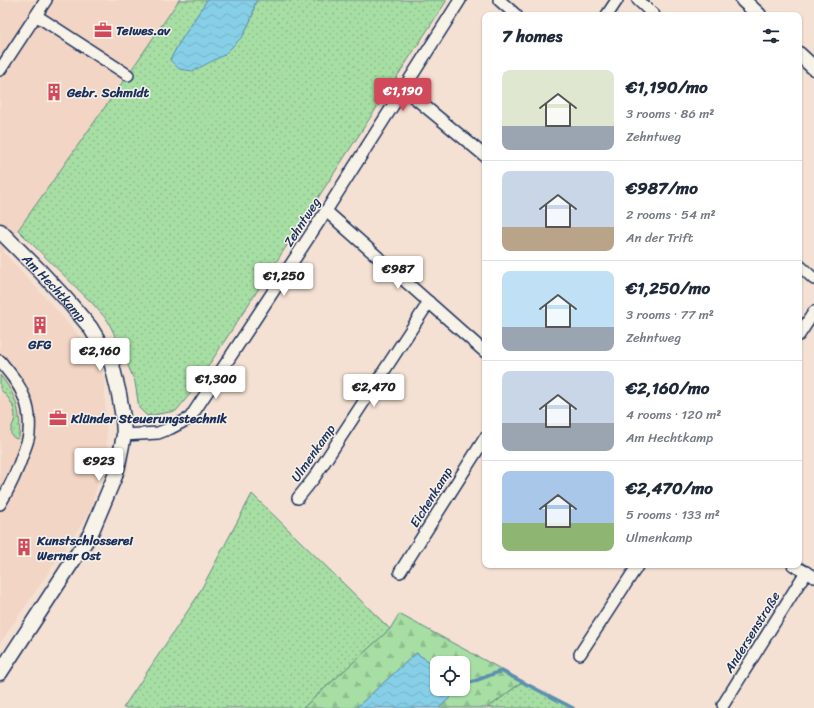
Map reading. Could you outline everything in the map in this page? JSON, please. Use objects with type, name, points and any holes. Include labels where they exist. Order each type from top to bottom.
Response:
[{"type":"street","points":[[0,69],[37,16],[46,0]]},
{"type":"street","name":"Zehntweg","points":[[124,435],[158,433],[190,418],[326,211],[460,0]]},
{"type":"street","points":[[499,0],[513,12]]},
{"type":"street","points":[[609,12],[617,0]]},
{"type":"street","points":[[638,0],[651,12]]},
{"type":"street","points":[[743,0],[756,12]]},
{"type":"street","points":[[37,16],[128,76]]},
{"type":"street","points":[[802,57],[814,68]]},
{"type":"street","points":[[404,89],[482,154]]},
{"type":"street","points":[[326,211],[482,349]]},
{"type":"street","name":"Am Hechtkamp","points":[[0,231],[67,300],[90,327],[104,350],[112,365],[120,394],[124,435],[115,476],[91,533],[0,673]]},
{"type":"street","points":[[802,268],[814,279]]},
{"type":"street","name":"Ulmenkamp","points":[[298,498],[314,478],[429,302]]},
{"type":"street","points":[[802,330],[814,312]]},
{"type":"street","points":[[0,361],[17,383],[24,395],[30,422],[29,435],[21,462],[0,504]]},
{"type":"street","name":"Eichenkamp","points":[[400,572],[482,443]]},
{"type":"street","points":[[580,654],[636,568]]},
{"type":"street","points":[[798,568],[810,575]]},
{"type":"street","name":"Andersenstraße","points":[[722,705],[810,575]]},
{"type":"shaded area","points":[[0,0],[179,0],[3,252],[80,337],[104,376],[107,448],[90,512],[0,643]]},
{"type":"green space","points":[[179,0],[207,0],[170,60],[224,55],[243,36],[252,17],[257,0],[447,0],[190,394],[176,411],[147,416],[139,408],[135,382],[108,321],[94,305],[18,230]]},
{"type":"green space","points":[[0,375],[10,389],[16,404],[20,428],[19,437],[17,439],[11,435],[15,417],[14,409],[6,395],[0,389]]},
{"type":"green space","points":[[252,494],[390,629],[303,708],[123,708],[197,597]]},
{"type":"green space","points":[[399,614],[523,681],[488,708],[439,708],[452,696],[470,696],[470,656],[430,656],[430,662],[416,653],[356,708],[303,708],[390,629]]},
{"type":"green space","points":[[523,681],[571,708],[488,708]]},
{"type":"water","points":[[207,0],[257,0],[252,17],[243,36],[224,55],[193,71],[179,69],[170,60]]},
{"type":"water","points":[[416,653],[430,662],[430,696],[452,696],[439,708],[356,708]]},
{"type":"waterway","points":[[470,683],[501,671],[573,708]]},
{"type":"place","name":"Teiwes.av","points":[[103,30]]},
{"type":"place","name":"Gebr. Schmidt","points":[[54,92]]},
{"type":"place","name":"GFG","points":[[40,325]]},
{"type":"place","name":"Klünder Steuerungstechnik","points":[[58,418]]},
{"type":"place","name":"Kunstschlosserei Werner Ost","points":[[24,547]]}]
